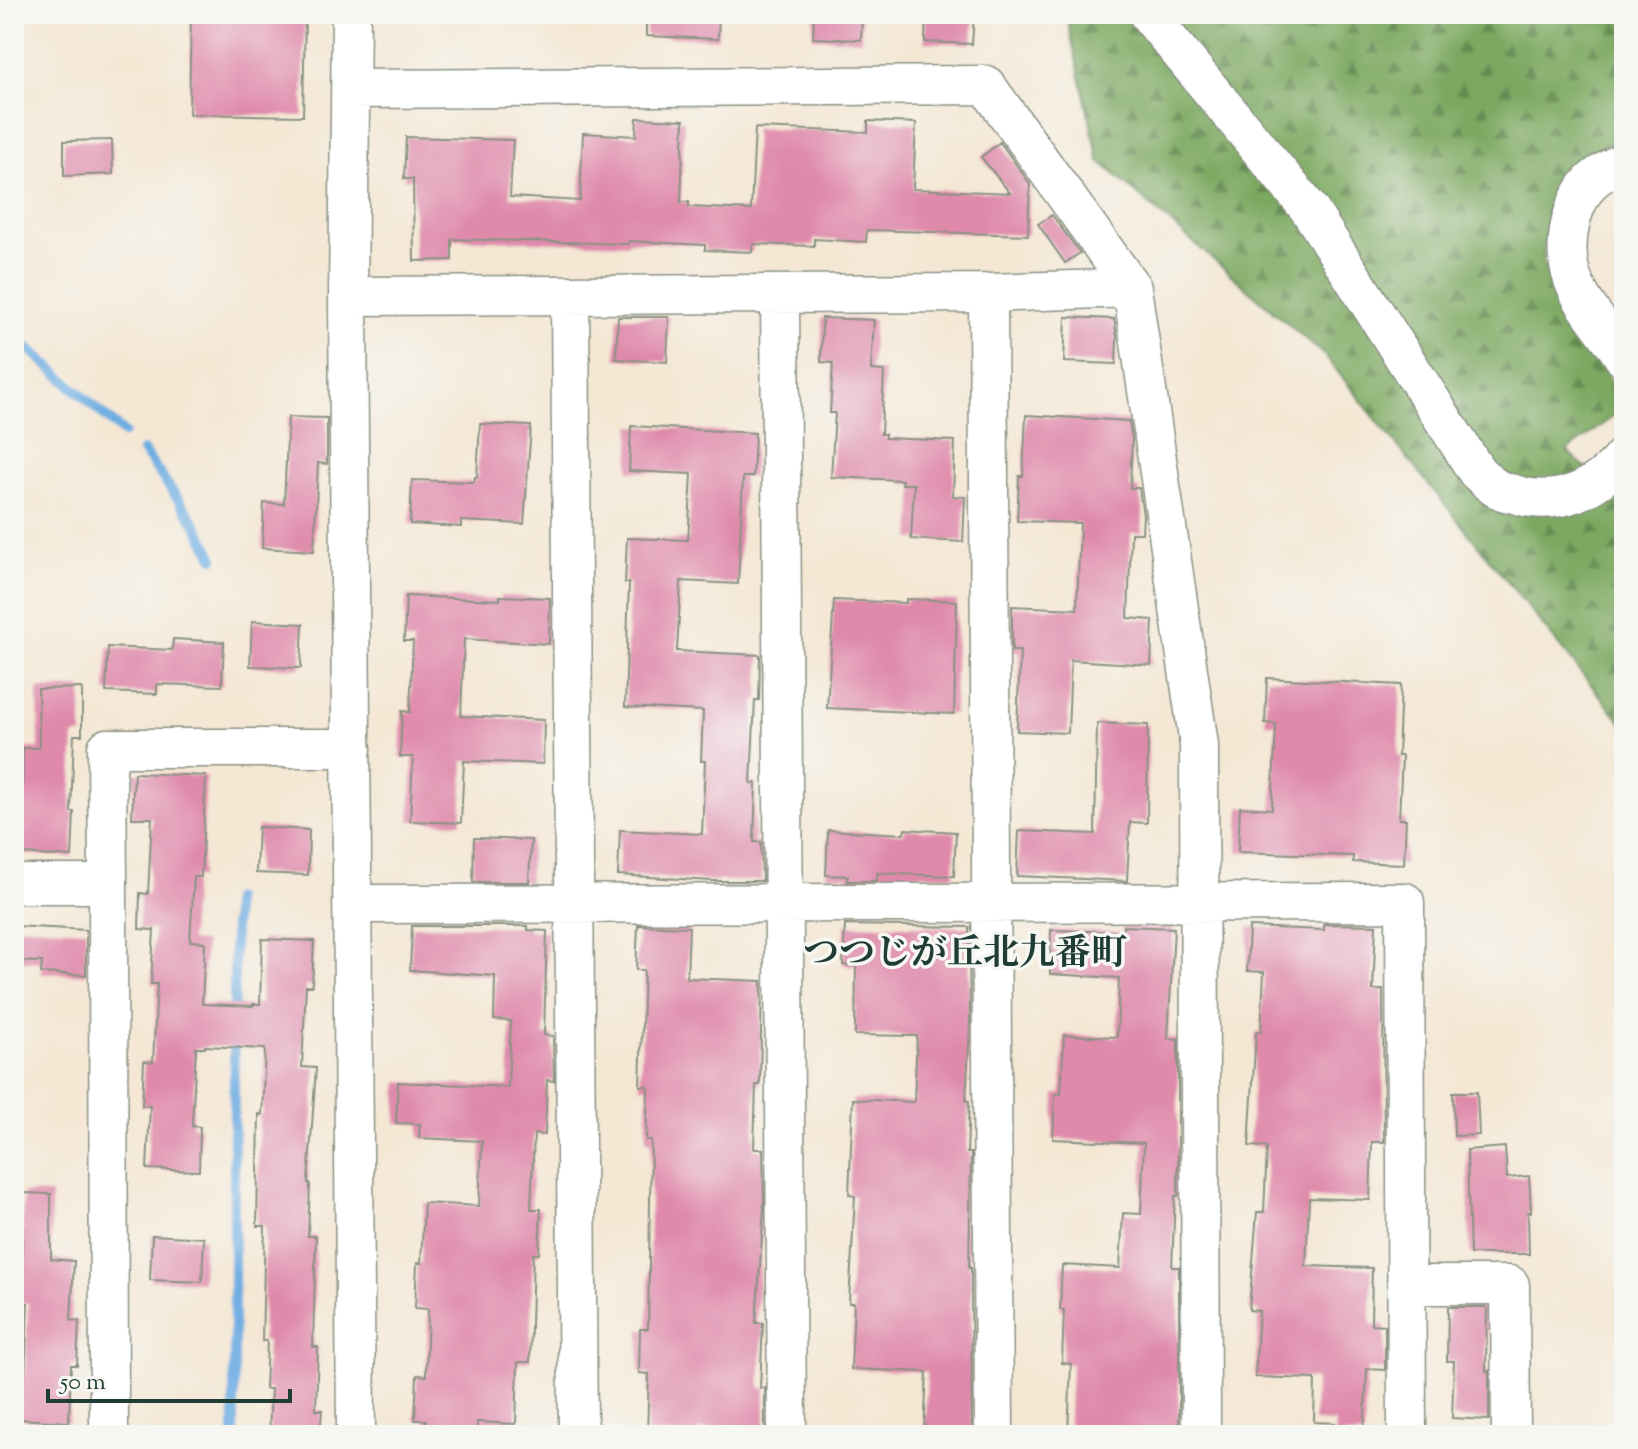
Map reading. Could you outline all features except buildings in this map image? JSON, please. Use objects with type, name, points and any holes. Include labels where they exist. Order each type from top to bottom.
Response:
[{"type":"street","points":[[351,14],[348,296],[356,1435]]},
{"type":"street","points":[[1148,14],[1309,209],[1477,472],[1498,490],[1526,498],[1558,500],[1585,490],[1611,471],[1624,456]]},
{"type":"street","points":[[350,89],[986,85],[1132,288],[1199,745],[1201,1435]]},
{"type":"street","points":[[1624,161],[1602,173],[1588,186],[1571,217],[1566,251],[1573,279],[1587,306],[1624,358]]},
{"type":"street","points":[[348,296],[988,293],[1132,288]]},
{"type":"street","points":[[988,293],[994,1435]]},
{"type":"street","points":[[780,295],[787,1435]]},
{"type":"street","points":[[570,297],[578,1435]]},
{"type":"street","points":[[109,1435],[107,748],[352,748]]},
{"type":"street","points":[[14,884],[108,884]]},
{"type":"street","points":[[352,904],[1405,902],[1407,1435]]},
{"type":"street","points":[[1407,1285],[1510,1285],[1511,1435]]},
{"type":"green space","points":[[1066,14],[1624,14],[1624,138],[1604,145],[1572,169],[1549,207],[1543,258],[1560,305],[1609,377],[1615,415],[1567,451],[1624,503],[1624,726],[1325,356],[1099,161]]},
{"type":"waterway","points":[[14,335],[124,433]]},
{"type":"waterway","points":[[143,451],[194,521],[214,558]]},
{"type":"waterway","points":[[234,899],[234,1017]]},
{"type":"waterway","points":[[234,1037],[234,1435]]},
{"type":"district","name":"つつじが丘北九番町","points":[[965,955]]}]
